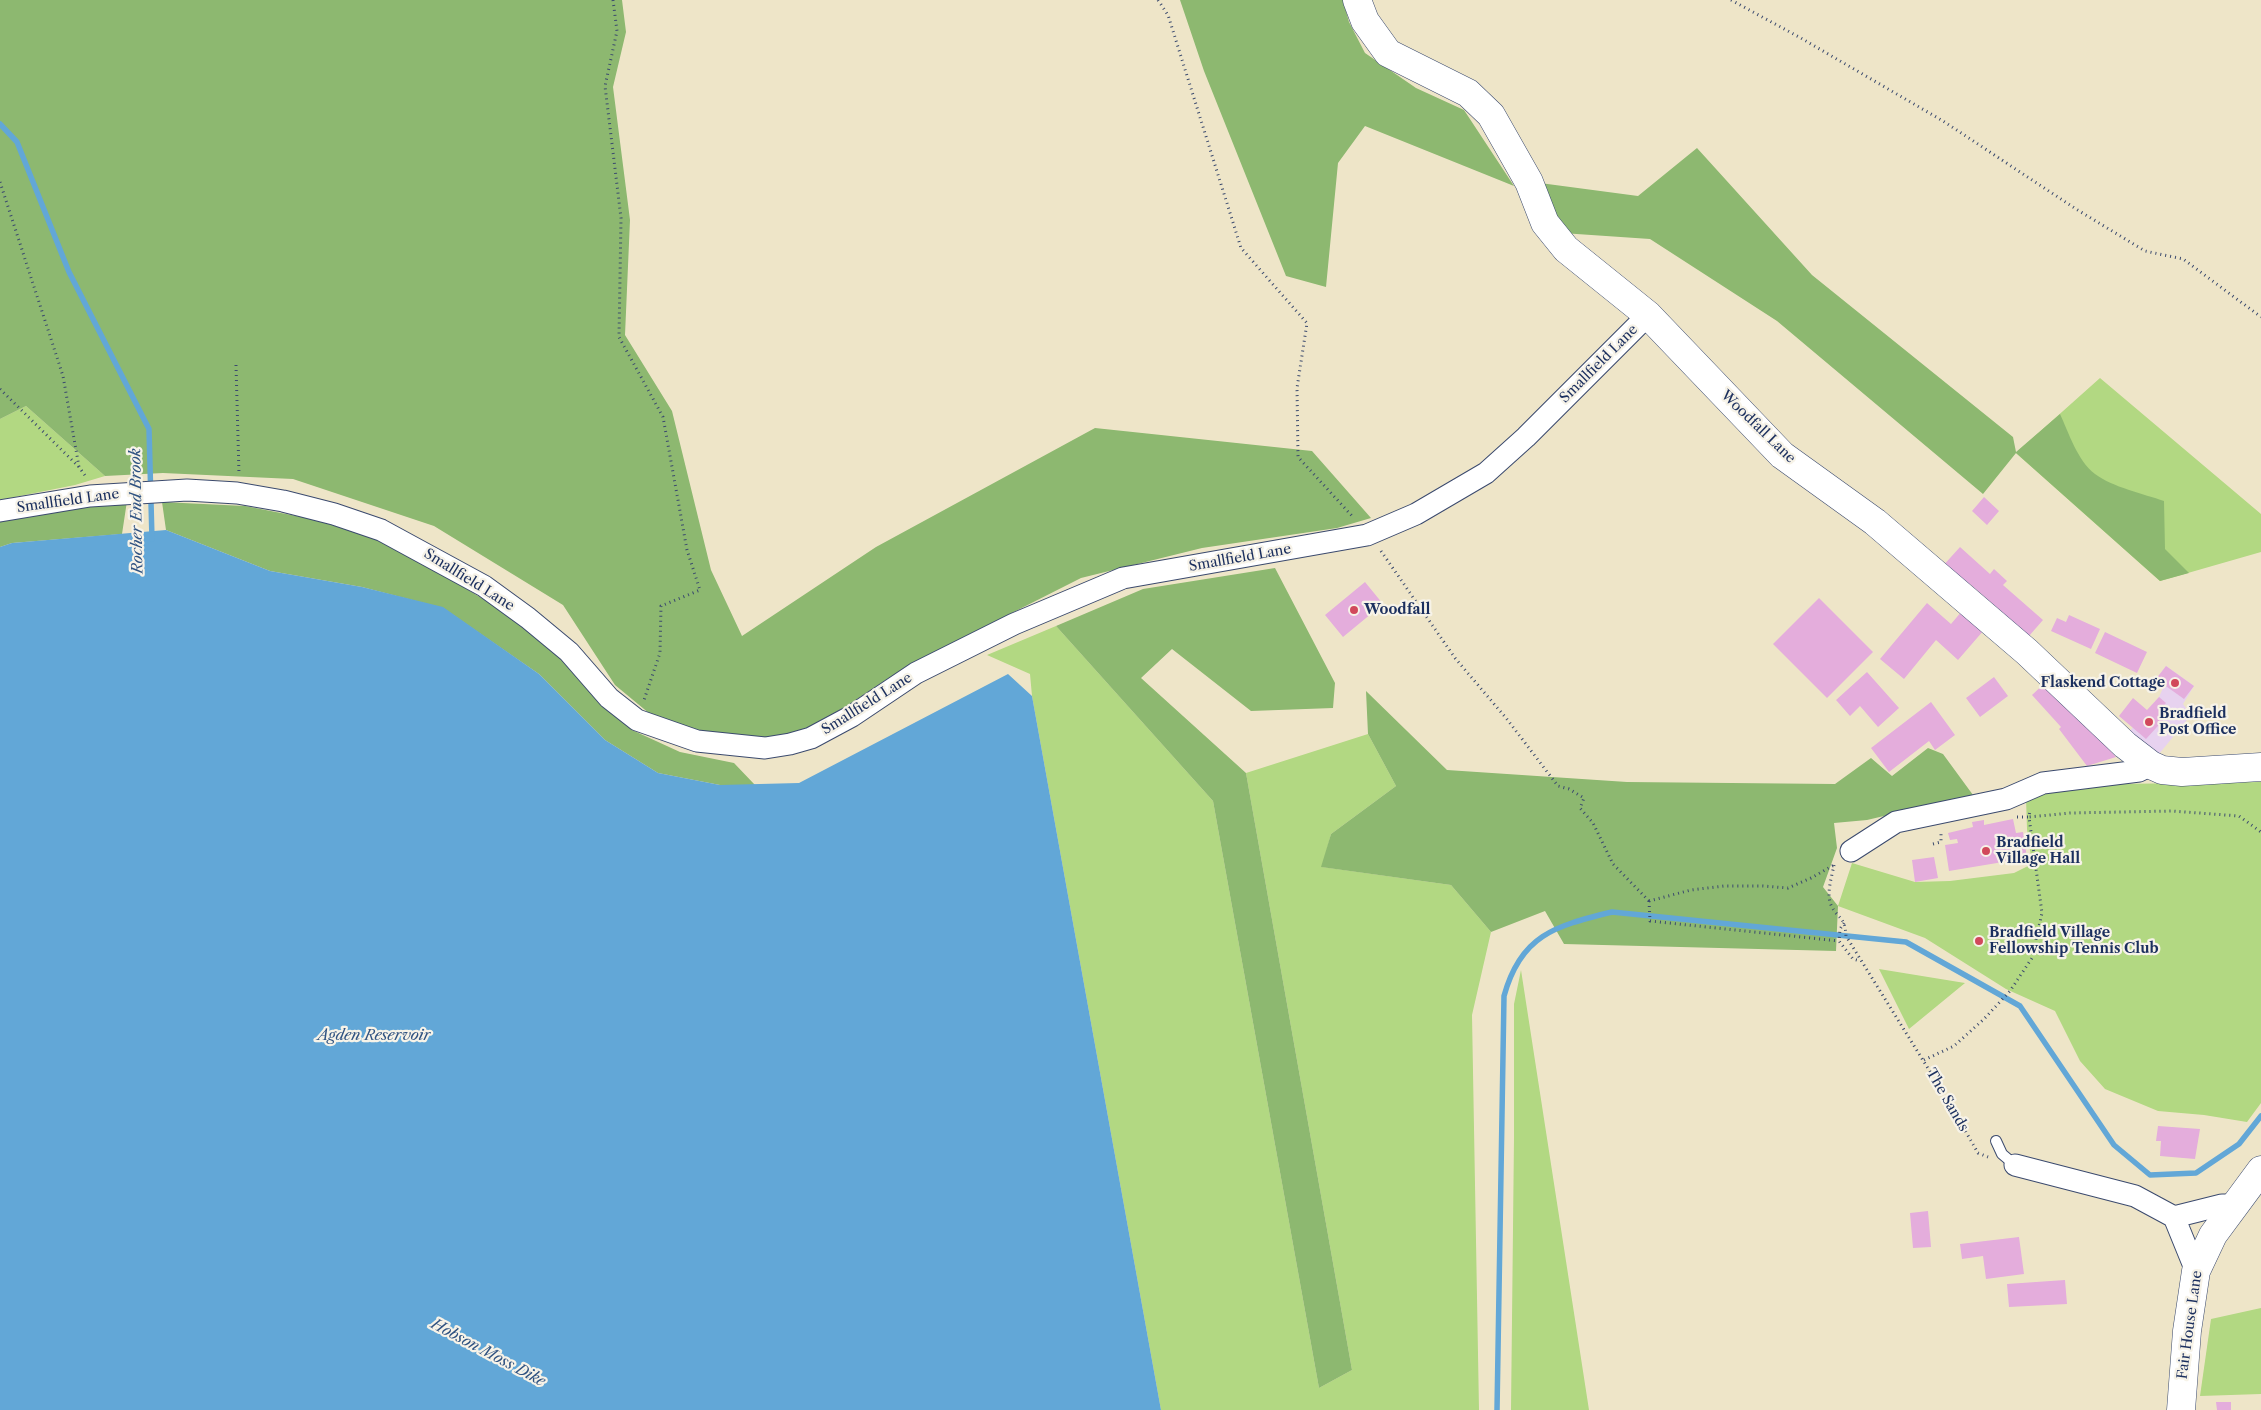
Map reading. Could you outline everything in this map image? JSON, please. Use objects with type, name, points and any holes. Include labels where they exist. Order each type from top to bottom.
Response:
[{"type":"street","name":"Woodfall Lane","points":[[1357,0],[1365,21],[1388,53],[1468,93],[1491,115],[1529,182],[1545,223],[1566,249],[1648,315],[1782,455],[1875,522],[2027,652],[2125,745],[2151,765],[2162,770],[2182,772],[2261,768]]},
{"type":"street","name":"Smallfield Lane","points":[[0,511],[90,496],[187,490],[237,493],[283,501],[334,514],[381,530],[484,586],[528,618],[569,652],[609,698],[638,720],[697,741],[766,748],[811,738],[852,716],[925,668],[1014,624],[1123,578],[1367,535],[1416,514],[1486,473],[1526,437],[1648,315]]},
{"type":"street","points":[[1851,851],[1896,822],[2006,799],[2043,783],[2139,771],[2151,765]]},
{"type":"street","points":[[2015,1165],[2135,1196],[2174,1217],[2196,1271]]},
{"type":"street","name":"Fair House Lane","points":[[2181,1410],[2187,1331],[2196,1271],[2213,1235],[2261,1170]]},
{"type":"street","points":[[2174,1217],[2222,1205],[2236,1205]]},
{"type":"lane","points":[[1996,1141],[2002,1154],[2015,1165]]},
{"type":"path","points":[[613,0],[617,31],[605,86],[621,218],[619,337],[663,417],[686,550],[700,590],[661,606],[660,653],[638,720]]},
{"type":"path","points":[[1158,0],[1168,15],[1241,248],[1307,323],[1297,388],[1298,457],[1353,516]]},
{"type":"path","points":[[1731,0],[1800,37],[1943,121],[2076,209],[2145,251],[2183,259],[2261,317]]},
{"type":"path","points":[[0,182],[63,376],[79,467],[0,389]]},
{"type":"path","points":[[236,365],[237,493]]},
{"type":"path","points":[[1367,535],[1375,543],[1455,658],[1506,718],[1558,786],[1569,789],[1584,798],[1580,808],[1593,823],[1613,864],[1649,901],[1650,921],[1839,941]]},
{"type":"path","points":[[1924,1060],[1954,1046],[2010,991],[2032,958],[2042,913],[2029,817],[2070,813],[2172,810],[2239,816],[2261,832]]},
{"type":"path","name":"The Sands","points":[[1649,901],[1691,890],[1724,886],[1788,888],[1834,865],[1830,886],[1830,904],[1845,922],[1846,936],[1860,961],[1924,1060],[1978,1153],[2015,1165]]},
{"type":"path","points":[[1845,922],[1840,929],[1839,941],[1853,959],[1860,961]]},
{"type":"shaded area","points":[[2166,666],[2194,686],[2183,704],[2191,715],[2159,754],[2129,732],[2159,697],[2163,688],[2156,679]]},
{"type":"green space","points":[[0,0],[622,0],[626,32],[613,87],[630,220],[625,335],[672,411],[711,570],[742,636],[876,547],[1095,428],[1312,451],[1371,518],[1337,528],[1202,548],[1081,578],[907,666],[845,707],[789,738],[765,739],[689,730],[650,714],[615,685],[563,605],[434,526],[293,479],[163,473],[105,476],[26,406],[0,419]]},
{"type":"green space","points":[[1180,0],[1343,0],[1349,22],[1365,53],[1416,88],[1464,110],[1514,186],[1365,126],[1338,163],[1326,287],[1286,276],[1204,71]]},
{"type":"green space","points":[[1697,148],[1812,275],[2013,437],[2016,452],[2060,414],[2078,454],[2095,474],[2119,486],[2164,501],[2165,549],[2189,573],[2160,581],[2016,453],[1983,494],[1777,321],[1650,239],[1562,233],[1540,183],[1638,196]]},
{"type":"green space","points":[[2100,378],[2261,514],[2261,552],[2160,581],[2016,453]]},
{"type":"green space","points":[[26,406],[105,476],[75,485],[0,500],[0,419]]},
{"type":"green space","points":[[127,501],[122,534],[12,543],[0,547],[0,518]]},
{"type":"green space","points":[[162,502],[245,506],[322,521],[390,542],[519,621],[566,664],[599,702],[632,730],[680,752],[734,763],[755,785],[720,785],[658,773],[605,740],[539,674],[443,608],[362,587],[270,571],[166,530]]},
{"type":"green space","points":[[1275,568],[1335,683],[1333,708],[1251,711],[1172,649],[1141,678],[1246,773],[1352,1370],[1319,1388],[1213,801],[1056,626],[1143,589]]},
{"type":"green space","points":[[1056,626],[1213,801],[1319,1388],[1352,1370],[1246,773],[1368,734],[1396,786],[1331,834],[1322,867],[1451,885],[1491,932],[1472,1015],[1479,1410],[1161,1410],[1032,696],[1030,674],[987,655]]},
{"type":"green space","points":[[1366,691],[1447,770],[1627,782],[1835,784],[1871,758],[1892,776],[1928,748],[1943,754],[1973,795],[1867,820],[1834,823],[1837,848],[1823,887],[1838,906],[1836,951],[1564,944],[1545,911],[1491,932],[1451,885],[1321,867],[1331,834],[1396,786],[1368,734]]},
{"type":"green space","points":[[2261,782],[2261,1103],[2247,1122],[2204,1115],[2158,1111],[2105,1089],[2080,1061],[2055,1011],[2006,989],[1925,938],[1838,906],[1852,863],[1915,882],[1950,881],[2014,873],[2032,864],[2027,829],[2026,797],[2046,785]]},
{"type":"green space","points":[[1879,969],[1965,983],[1909,1029]]},
{"type":"green space","points":[[1521,970],[1589,1410],[1511,1410],[1514,1004]]},
{"type":"green space","points":[[2261,1308],[2261,1394],[2200,1396],[2211,1319]]},
{"type":"water","name":"Agden Reservoir","points":[[166,530],[270,571],[362,587],[443,607],[539,674],[605,740],[658,773],[720,785],[799,783],[1008,674],[1032,696],[1161,1410],[0,1410],[0,547],[12,543]]},
{"type":"building","points":[[1984,497],[1999,511],[1987,525],[1972,511]]},
{"type":"building","points":[[1960,547],[1990,574],[1994,569],[2007,581],[2003,585],[2043,620],[2029,636],[1970,584],[1965,589],[1941,568]]},
{"type":"building","name":"Woodfall","points":[[1365,582],[1383,604],[1343,637],[1325,615]]},
{"type":"building","points":[[1819,598],[1873,652],[1827,698],[1773,644]]},
{"type":"building","points":[[1927,603],[1951,624],[1962,611],[1984,630],[1958,660],[1936,640],[1904,679],[1880,659]]},
{"type":"building","points":[[2069,615],[2100,629],[2091,649],[2051,631],[2057,618],[2066,622]]},
{"type":"building","points":[[2105,632],[2147,652],[2137,673],[2095,653]]},
{"type":"building","name":"Flaskend Cottage","points":[[2166,666],[2194,686],[2184,699],[2156,679]]},
{"type":"building","points":[[1867,672],[1899,708],[1878,727],[1860,706],[1850,716],[1836,700]]},
{"type":"building","points":[[1994,677],[2008,696],[1980,717],[1966,698]]},
{"type":"building","points":[[2048,680],[2116,757],[2087,766],[2059,729],[2061,727],[2032,695]]},
{"type":"building","name":"Bradfield Post Office","points":[[2159,697],[2166,703],[2159,711],[2166,717],[2146,739],[2119,716],[2133,698],[2147,710]]},
{"type":"building","points":[[1931,702],[1955,735],[1935,750],[1929,741],[1889,772],[1871,748]]},
{"type":"building","name":"Bradfield Village Hall","points":[[2013,819],[2016,833],[2023,832],[2027,858],[1949,871],[1945,845],[1958,843],[1957,839],[1950,840],[1948,833],[1973,827],[1972,822],[1984,820],[1984,825]]},
{"type":"building","points":[[1934,857],[1938,878],[1915,882],[1912,860]]},
{"type":"building","points":[[2158,1126],[2200,1129],[2195,1159],[2160,1156],[2161,1141],[2156,1141]]},
{"type":"building","points":[[1928,1211],[1931,1247],[1913,1248],[1910,1213]]},
{"type":"building","points":[[2019,1237],[2024,1274],[1986,1279],[1983,1256],[1962,1259],[1960,1244]]},
{"type":"building","points":[[2065,1280],[2067,1304],[2009,1307],[2007,1284]]},
{"type":"building","points":[[2216,1402],[2231,1402],[2231,1410],[2217,1410]]},
{"type":"waterway","name":"Rocher End Brook","points":[[0,124],[17,142],[69,272],[149,429],[152,539]]},
{"type":"waterway","points":[[1497,1410],[1504,996],[1511,975],[1520,959],[1543,936],[1558,928],[1612,912],[1906,942],[2020,1006],[2114,1145],[2150,1175],[2196,1173],[2239,1144],[2261,1116]]},
{"type":"place","name":"Woodfall","points":[[1354,610]]},
{"type":"place","name":"Flaskend Cottage","points":[[2175,683]]},
{"type":"place","name":"Bradfield Post Office","points":[[2149,722]]},
{"type":"place","name":"Bradfield Village Hall","points":[[1986,851]]},
{"type":"place","name":"Bradfield Village Fellowship Tennis Club","points":[[1979,941]]},
{"type":"water label","name":"Hobson Moss Dike","points":[[488,1353]]}]
